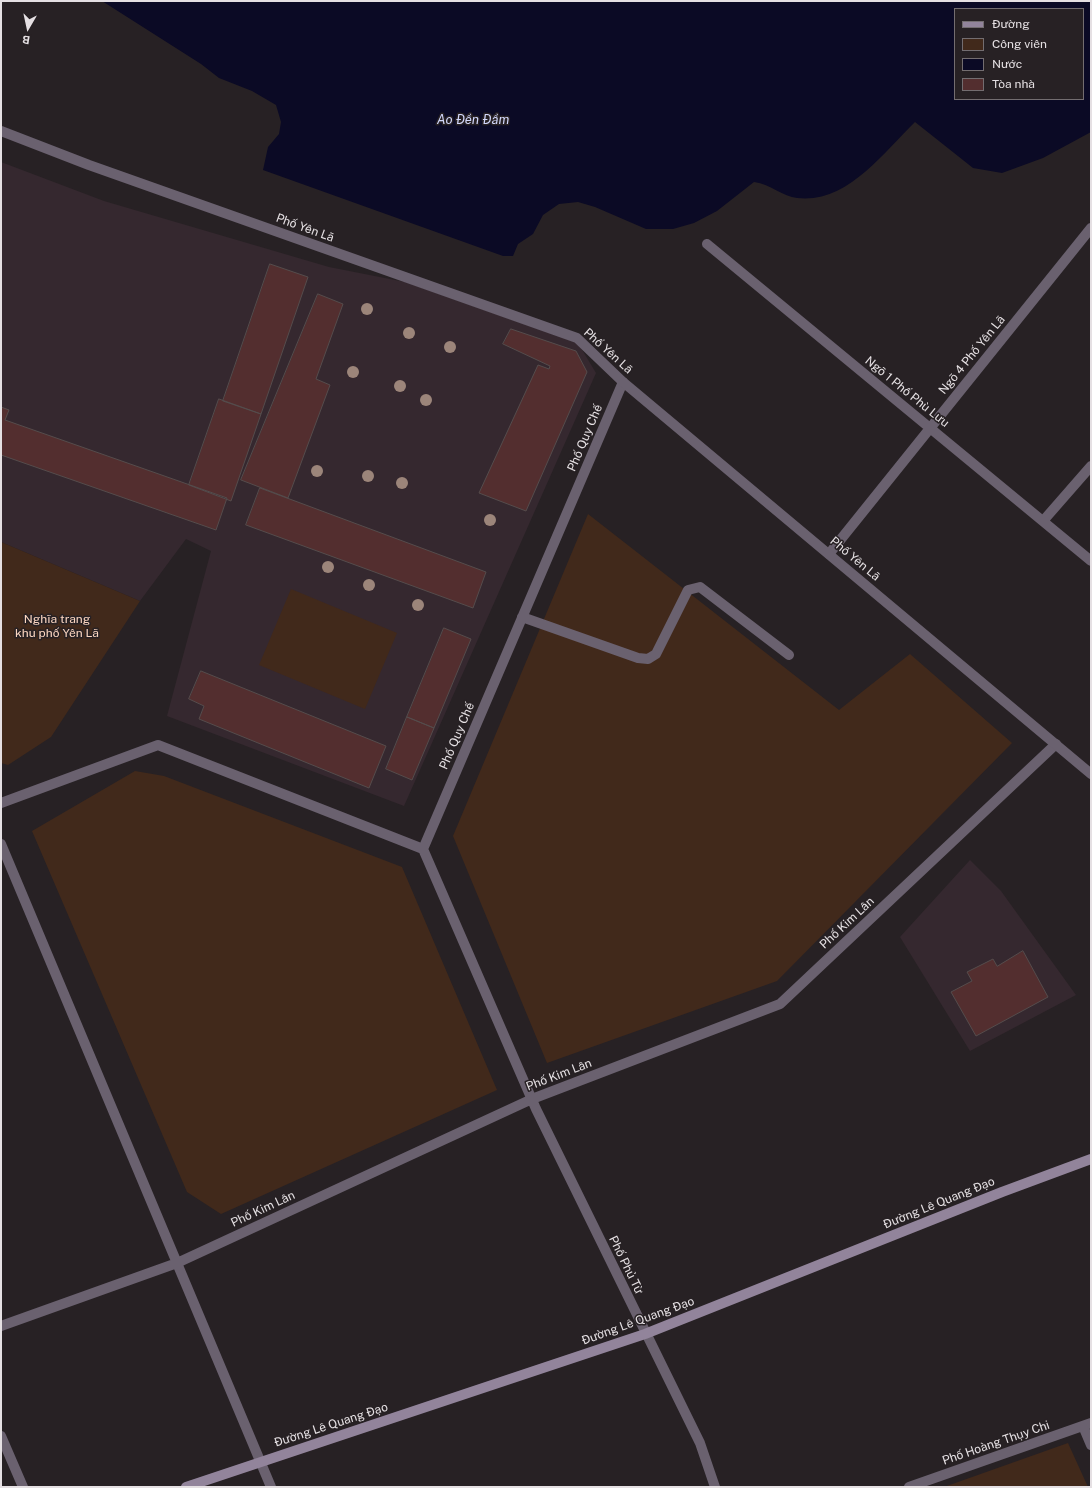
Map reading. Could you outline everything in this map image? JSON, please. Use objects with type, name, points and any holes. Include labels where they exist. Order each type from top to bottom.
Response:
[{"type":"main road","name":"Đường Lê Quang Đạo","points":[[186,1487],[645,1334],[1002,1192],[1091,1159]]},
{"type":"street","name":"Phố Yên Lã","points":[[1,131],[89,165],[577,338],[623,382],[1091,774]]},
{"type":"street","name":"Ngõ 4 Phố Yên Lã","points":[[829,554],[1091,228]]},
{"type":"street","name":"Ngõ 1 Phố Phù Lưu","points":[[707,244],[1091,561]]},
{"type":"street","name":"Phố Quy Chế","points":[[423,849],[623,382]]},
{"type":"street","points":[[1043,521],[1091,466]]},
{"type":"street","points":[[522,617],[638,658],[648,659],[656,654],[688,590],[700,587],[789,655]]},
{"type":"street","name":"Phố Kim Lân","points":[[1,1326],[177,1263],[532,1099],[780,1004],[1056,744]]},
{"type":"street","points":[[1,803],[158,745],[423,849],[532,1099]]},
{"type":"street","points":[[1,844],[271,1487]]},
{"type":"street","name":"Phố Phủ Từ","points":[[532,1099],[645,1334],[700,1443],[715,1487]]},
{"type":"street","points":[[1087,1424],[1091,1445]]},
{"type":"street","name":"Phố Hoàng Thụy Chi","points":[[909,1487],[1087,1424]]},
{"type":"street","points":[[1,1436],[23,1487]]},
{"type":"shaded area","points":[[1,162],[104,201],[329,267],[405,282],[578,343],[596,373],[404,806],[167,716],[211,551],[186,539],[140,601],[1,542]]},
{"type":"shaded area","points":[[970,860],[1001,891],[1076,995],[970,1051],[900,937]]},
{"type":"green space","points":[[588,514],[839,710],[910,654],[1012,743],[777,981],[547,1063],[453,836]]},
{"type":"green space","name":"Nghĩa trang khu phố Yên Lã","points":[[1,542],[140,601],[51,737],[8,765],[1,763]]},
{"type":"green space","points":[[291,589],[397,633],[365,709],[259,665]]},
{"type":"green space","points":[[135,771],[164,776],[402,867],[497,1090],[221,1214],[187,1192],[32,831]]},
{"type":"green space","points":[[1068,1443],[1088,1487],[944,1487]]},
{"type":"water","name":"Ao Đền Đầm","points":[[102,1],[1091,1],[1091,132],[1043,158],[1002,173],[973,168],[915,122],[863,174],[848,185],[832,193],[815,198],[797,198],[766,185],[754,182],[717,211],[694,223],[673,229],[646,229],[595,207],[578,202],[559,204],[543,215],[533,234],[518,244],[513,256],[503,256],[263,170],[268,147],[279,134],[281,122],[276,105],[252,91],[219,78],[201,64]]},
{"type":"building","points":[[270,264],[308,277],[261,414],[223,401]]},
{"type":"building","points":[[318,294],[343,304],[316,379],[330,385],[288,498],[241,480]]},
{"type":"building","points":[[511,329],[576,351],[587,372],[526,511],[479,493],[538,365],[549,369],[550,366],[503,344]]},
{"type":"building","points":[[219,399],[261,414],[231,501],[189,485]]},
{"type":"building","points":[[1,407],[9,410],[5,420],[227,498],[216,530],[1,455]]},
{"type":"building","points":[[260,488],[486,572],[473,608],[246,525]]},
{"type":"building","points":[[444,628],[471,639],[434,728],[407,717]]},
{"type":"building","points":[[201,671],[386,746],[369,788],[199,719],[204,706],[189,699]]},
{"type":"building","points":[[407,717],[434,728],[412,780],[386,769]]},
{"type":"building","points":[[1023,951],[1048,997],[976,1036],[951,992],[972,981],[967,972],[993,959],[997,966]]}]
